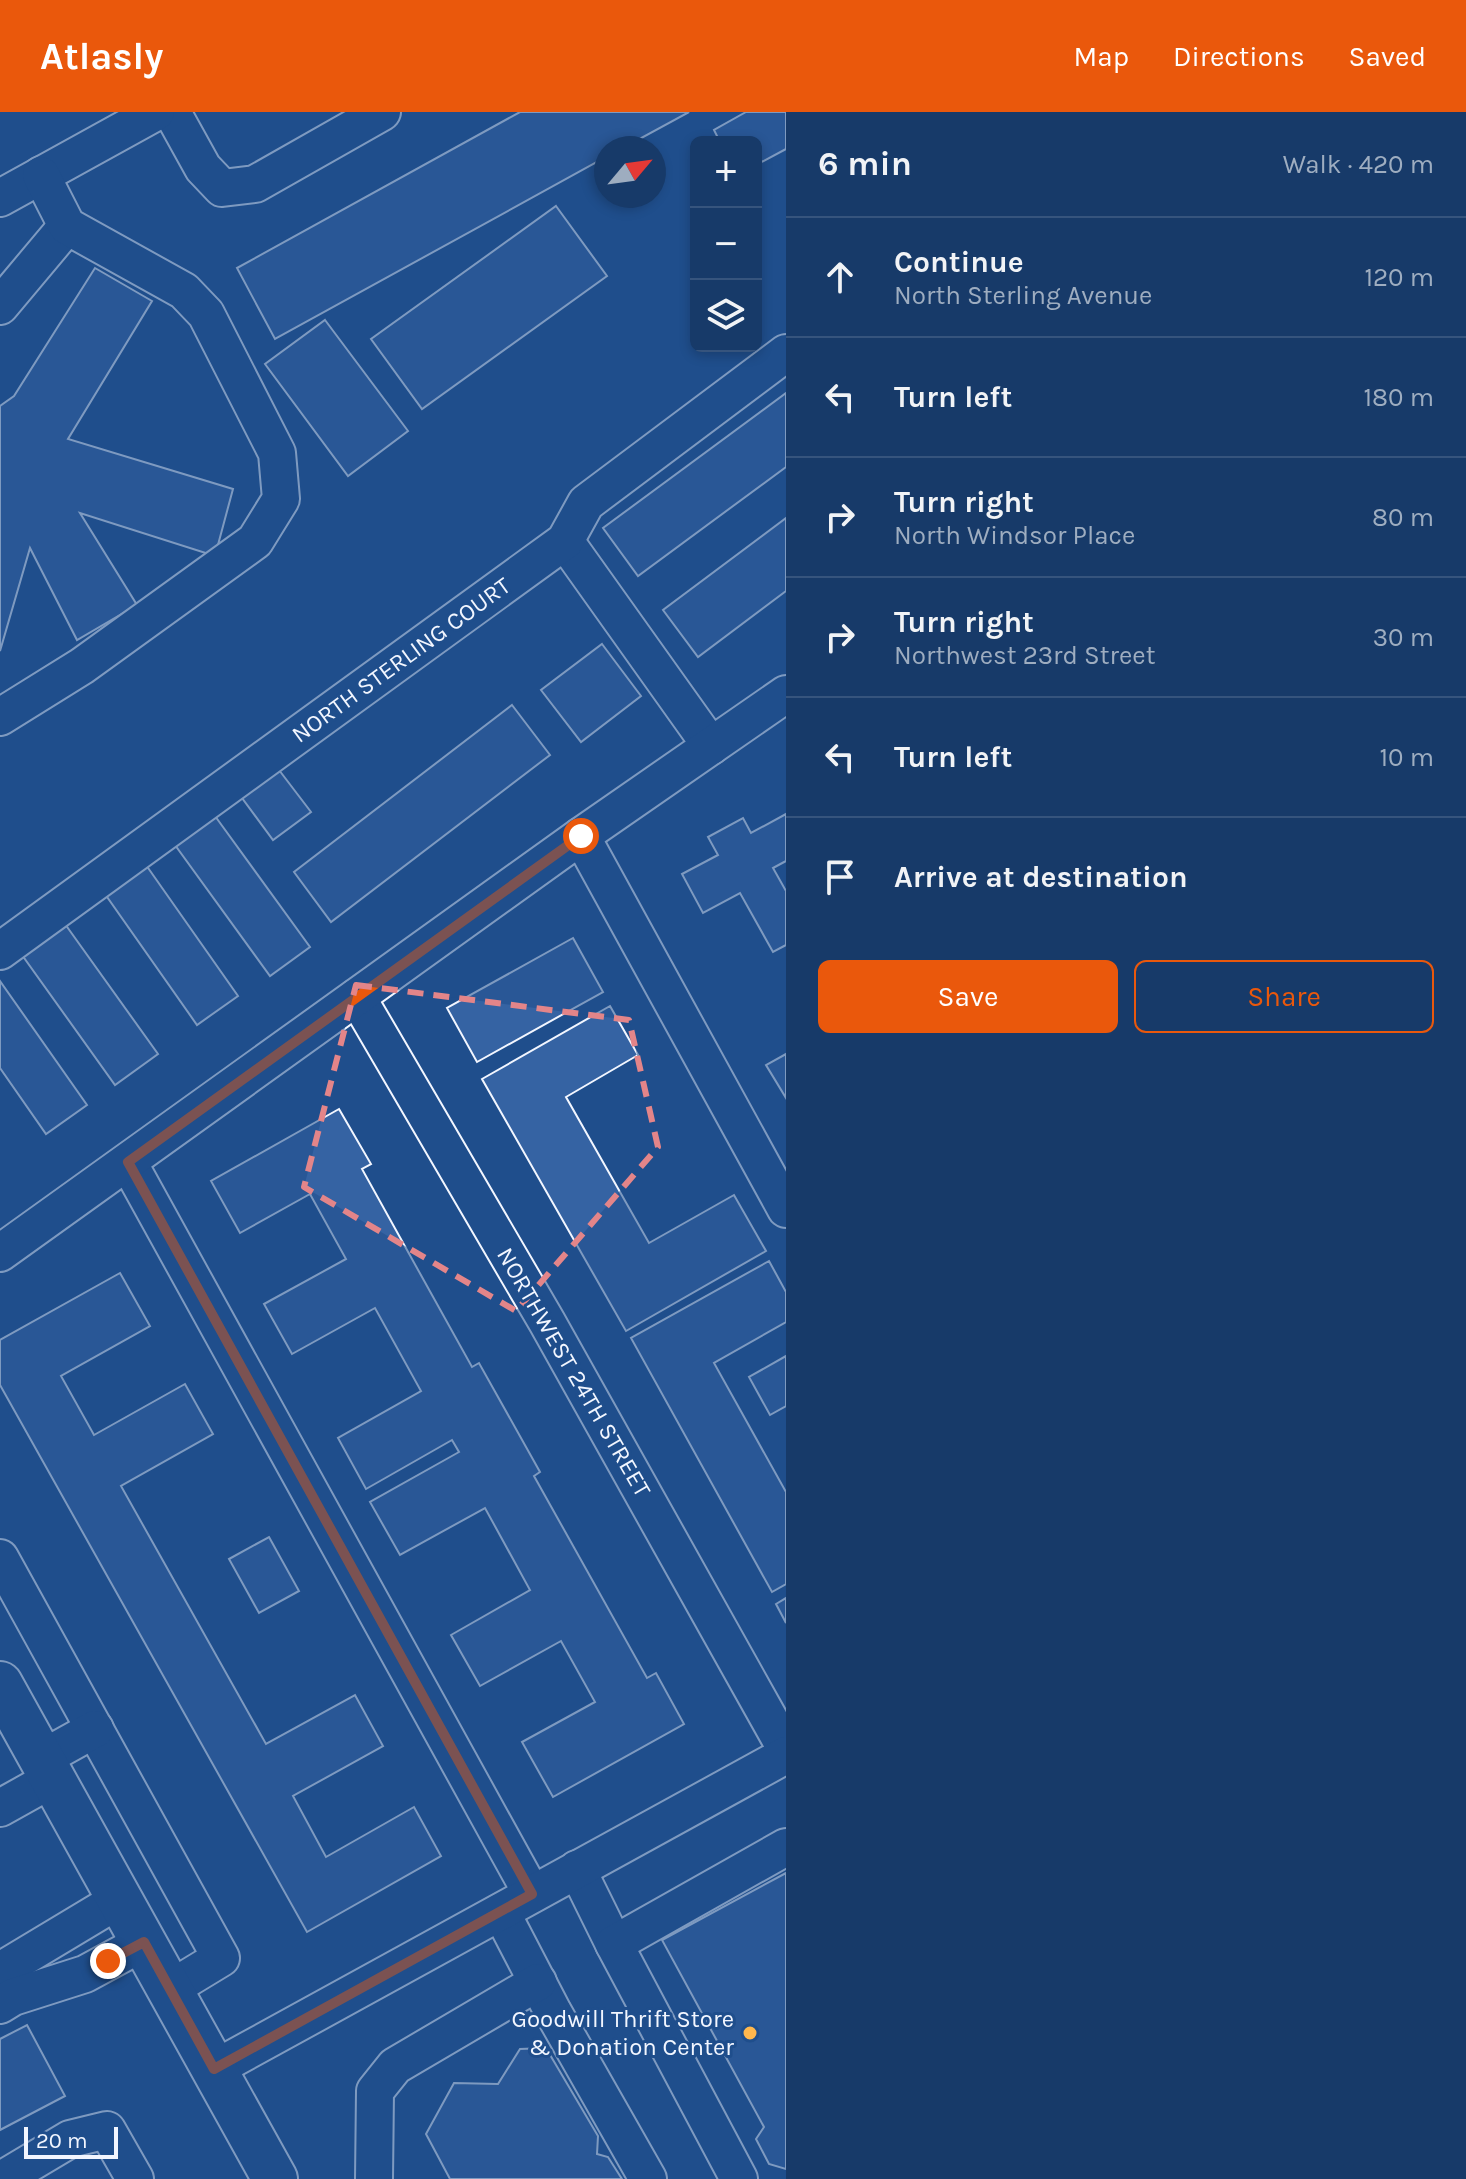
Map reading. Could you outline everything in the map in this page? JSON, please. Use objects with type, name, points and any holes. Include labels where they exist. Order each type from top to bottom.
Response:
[{"type":"main road","points":[[0,1684],[275,2179]]},
{"type":"street","points":[[0,198],[156,112]]},
{"type":"street","points":[[172,112],[203,168],[222,188],[255,184],[382,112]]},
{"type":"street","points":[[0,717],[82,666],[255,541],[281,499],[277,453],[206,314],[184,291],[67,226],[41,175]]},
{"type":"street","points":[[0,306],[67,226]]},
{"type":"street","name":"NORTH STERLING COURT","points":[[0,951],[565,541],[586,503],[786,353]]},
{"type":"street","points":[[565,541],[711,746]]},
{"type":"street","points":[[0,1253],[581,836],[786,694]]},
{"type":"street","points":[[581,836],[786,1209]]},
{"type":"street","name":"NORTHWEST 24TH STREET","points":[[357,997],[555,1336],[786,1752]]},
{"type":"street","points":[[128,1162],[532,1894]]},
{"type":"street","points":[[0,1558],[221,1958],[170,1989]]},
{"type":"street","points":[[0,1808],[95,1729]]},
{"type":"street","points":[[214,2069],[786,1752]]},
{"type":"street","points":[[614,1944],[786,1847]]},
{"type":"street","points":[[577,1869],[739,2179]]},
{"type":"street","points":[[0,2005],[19,1974],[120,1899]]},
{"type":"street","points":[[501,1912],[648,2179]]},
{"type":"street","points":[[19,1974],[85,1974],[144,1942]]},
{"type":"street","points":[[374,2179],[375,2091],[395,2066],[538,1982]]},
{"type":"street","points":[[3,2179],[70,2139],[107,2130],[135,2179]]},
{"type":"highlighted area","points":[[356,985],[629,1020],[658,1147],[516,1311],[304,1187]]},
{"type":"building","points":[[520,112],[689,112],[645,136],[594,136],[594,164],[275,339],[237,268]]},
{"type":"building","points":[[746,112],[786,112],[786,149],[762,162],[762,136],[717,136],[714,130]]},
{"type":"building","points":[[556,206],[607,276],[422,409],[371,339]]},
{"type":"building","points":[[95,268],[152,301],[68,439],[233,489],[215,556],[80,513],[137,605],[77,640],[30,548],[0,651],[0,406],[14,396]]},
{"type":"building","points":[[325,320],[408,431],[348,476],[265,364]]},
{"type":"building","points":[[786,393],[786,467],[638,576],[603,528]]},
{"type":"building","points":[[786,518],[786,591],[698,657],[663,610]]},
{"type":"building","points":[[602,644],[641,696],[581,742],[541,690]]},
{"type":"building","points":[[512,705],[550,755],[331,922],[294,872]]},
{"type":"building","points":[[279,770],[311,812],[273,840],[242,798]]},
{"type":"building","points":[[786,814],[786,861],[773,868],[786,891],[786,945],[773,952],[740,893],[703,913],[682,874],[718,855],[708,837],[743,818],[751,833]]},
{"type":"building","points":[[215,816],[310,947],[270,976],[175,845]]},
{"type":"building","points":[[146,865],[238,996],[197,1025],[105,894]]},
{"type":"building","points":[[65,924],[158,1054],[115,1085],[22,955]]},
{"type":"building","points":[[573,938],[603,992],[477,1062],[447,1008]]},
{"type":"building","points":[[0,981],[87,1105],[46,1134],[0,1068]]},
{"type":"building","points":[[610,1006],[638,1055],[566,1097],[649,1243],[734,1195],[766,1251],[626,1331],[482,1079]]},
{"type":"building","points":[[786,1054],[786,1098],[766,1065]]},
{"type":"building","points":[[339,1109],[371,1164],[362,1169],[472,1367],[479,1363],[540,1472],[534,1476],[647,1678],[656,1673],[684,1724],[553,1797],[522,1742],[595,1702],[561,1641],[480,1686],[451,1635],[530,1590],[485,1508],[400,1555],[370,1502],[459,1452],[452,1440],[366,1489],[338,1438],[421,1391],[375,1308],[292,1354],[264,1304],[346,1259],[310,1194],[240,1233],[211,1181]]},
{"type":"building","points":[[769,1261],[786,1292],[786,1322],[714,1363],[786,1492],[786,1584],[772,1592],[631,1338]]},
{"type":"building","points":[[120,1273],[150,1326],[61,1376],[94,1435],[185,1384],[213,1434],[121,1486],[266,1744],[355,1695],[383,1746],[293,1796],[326,1857],[414,1807],[441,1856],[307,1932],[0,1385],[0,1340]]},
{"type":"building","points":[[786,1356],[786,1406],[770,1415],[749,1377]]},
{"type":"building","points":[[269,1537],[299,1591],[259,1613],[229,1559]]},
{"type":"building","points":[[786,1598],[786,1623],[776,1604]]},
{"type":"building","name":"Goodwill Thrift Store & Donation Center","points":[[786,1873],[786,2169],[769,2164],[756,2139],[764,2127],[662,1940]]},
{"type":"building","points":[[27,2025],[65,2096],[0,2130],[0,2039]]},
{"type":"building","points":[[546,2048],[598,2136],[597,2154],[608,2157],[622,2179],[450,2179],[426,2134],[454,2083],[498,2084],[520,2049]]},
{"type":"place","name":"Goodwill Thrift Store & Donation Center","points":[[750,2033]]},
{"type":"route","points":[[108,1961],[144,1942],[214,2069],[532,1894],[128,1162],[581,836]]}]
